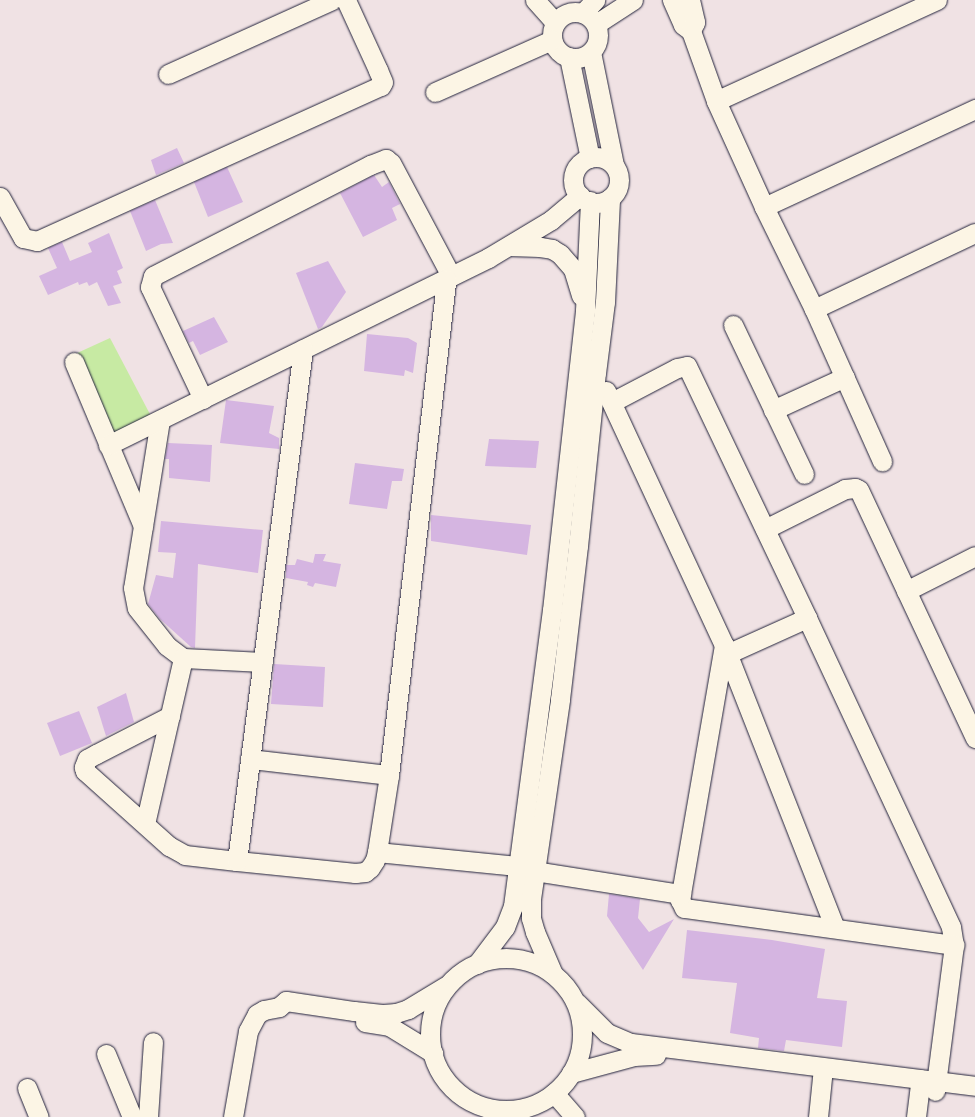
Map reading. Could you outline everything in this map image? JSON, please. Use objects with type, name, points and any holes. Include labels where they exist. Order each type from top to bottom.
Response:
[{"type":"street","points":[[168,74],[332,0]]},
{"type":"street","points":[[0,197],[23,238],[37,241],[381,86],[383,82],[346,0]]},
{"type":"street","points":[[536,0],[554,31],[557,50],[569,57],[580,57],[591,52],[598,39],[592,12]]},
{"type":"street","points":[[435,92],[554,31],[565,14],[572,12],[592,12],[633,0]]},
{"type":"street","points":[[672,0],[683,25],[691,31],[716,101],[764,207],[814,308],[882,461]]},
{"type":"street","points":[[690,0],[695,22],[691,31]]},
{"type":"street","points":[[716,101],[937,0]]},
{"type":"street","points":[[553,974],[535,932],[531,918],[531,899],[560,699],[578,546],[596,372],[605,302],[610,198],[618,186],[618,172],[614,165],[591,52]]},
{"type":"street","points":[[569,57],[590,158]]},
{"type":"street","points":[[764,207],[975,109]]},
{"type":"street","points":[[477,964],[505,927],[513,906],[517,866],[552,610],[585,306],[585,199],[573,182],[574,174],[583,161],[590,158],[603,158],[614,165]]},
{"type":"street","points":[[170,716],[87,759],[84,764],[85,771],[169,846],[185,855],[237,861],[361,873],[370,868],[375,860],[377,852],[389,775],[449,278],[391,163],[386,159],[370,164],[156,273],[150,280],[150,287],[203,399]]},
{"type":"street","points":[[108,444],[449,278],[510,246],[585,199],[597,202],[610,198]]},
{"type":"street","points":[[814,308],[975,233]]},
{"type":"street","points":[[510,246],[540,247],[552,249],[560,254],[572,269],[585,306]]},
{"type":"street","points":[[585,306],[605,302]]},
{"type":"street","points":[[733,325],[804,474]]},
{"type":"street","points":[[237,861],[303,350]]},
{"type":"street","points":[[74,362],[143,526]]},
{"type":"street","points":[[612,402],[677,368],[687,366],[944,910],[951,927],[954,945],[928,1085],[916,1117]]},
{"type":"street","points":[[596,372],[612,402],[726,650],[835,928]]},
{"type":"street","points":[[773,410],[845,377]]},
{"type":"street","points":[[160,420],[133,588],[133,597],[137,608],[154,632],[167,646],[183,658],[263,662]]},
{"type":"street","points":[[765,529],[845,489],[854,488],[859,490],[975,738]]},
{"type":"street","points":[[906,591],[975,556]]},
{"type":"street","points":[[726,650],[807,618]]},
{"type":"street","points":[[726,650],[681,894],[681,904],[684,908],[954,945]]},
{"type":"street","points":[[145,824],[183,658]]},
{"type":"street","points":[[250,759],[389,775]]},
{"type":"street","points":[[377,852],[517,866]]},
{"type":"street","points":[[535,871],[681,894]]},
{"type":"street","points":[[233,1117],[248,1031],[257,1014],[270,1007],[279,1006],[286,1001],[361,1012],[384,1014],[396,1013],[408,1009],[449,985],[462,973],[477,964],[503,958],[516,959],[536,964],[553,974],[568,989],[579,1010],[582,1036],[581,1049],[571,1073],[554,1093],[528,1111],[490,1108],[464,1097]]},
{"type":"street","points":[[449,985],[434,1010],[431,1039],[433,1053],[444,1078],[464,1097],[476,1117]]},
{"type":"street","points":[[574,999],[607,1033],[631,1043],[823,1072]]},
{"type":"street","points":[[279,1006],[284,1011],[379,1023],[400,1032],[433,1053]]},
{"type":"street","points":[[148,1117],[153,1042]]},
{"type":"street","points":[[106,1054],[132,1117]]},
{"type":"street","points":[[571,1073],[644,1054],[823,1072],[928,1085],[975,1086]]},
{"type":"street","points":[[818,1117],[823,1072]]},
{"type":"street","points":[[928,1085],[975,1096]]},
{"type":"street","points":[[27,1088],[39,1117]]},
{"type":"street","points":[[554,1093],[575,1117]]},
{"type":"green space","points":[[110,338],[152,418],[115,434],[106,434],[75,354]]},
{"type":"building","points":[[177,148],[184,163],[156,175],[151,160]]},
{"type":"building","points":[[227,167],[243,202],[208,217],[194,182]]},
{"type":"building","points":[[374,175],[382,187],[389,182],[400,204],[392,208],[397,220],[363,237],[340,193]]},
{"type":"building","points":[[155,200],[173,243],[161,244],[146,251],[130,211]]},
{"type":"building","points":[[109,233],[123,268],[117,271],[122,283],[113,286],[121,303],[108,306],[97,282],[89,286],[87,282],[79,285],[78,282],[48,295],[39,276],[57,268],[48,248],[62,242],[70,261],[92,252],[88,243]]},
{"type":"building","points":[[328,261],[346,292],[322,327],[318,329],[296,273]]},
{"type":"building","points":[[214,317],[228,342],[200,355],[193,341],[189,343],[183,331]]},
{"type":"building","points":[[367,334],[408,338],[417,343],[413,373],[405,370],[404,376],[364,371]]},
{"type":"building","points":[[226,400],[274,406],[269,433],[279,438],[279,449],[220,443]]},
{"type":"building","points":[[489,439],[539,441],[536,468],[485,466]]},
{"type":"building","points":[[168,443],[212,445],[210,482],[169,478],[169,459],[165,459]]},
{"type":"building","points":[[355,463],[404,469],[402,481],[392,481],[387,509],[349,504]]},
{"type":"building","points":[[431,515],[531,525],[527,555],[431,541]]},
{"type":"building","points":[[161,521],[263,530],[258,573],[198,564],[195,648],[191,647],[160,619],[148,604],[156,575],[173,578],[176,553],[158,552]]},
{"type":"building","points":[[315,554],[326,554],[323,561],[341,564],[336,587],[315,583],[313,587],[307,585],[308,582],[286,578],[286,565],[295,565],[297,559],[313,563]]},
{"type":"building","points":[[274,664],[325,667],[323,707],[271,704]]},
{"type":"building","points":[[126,693],[134,722],[106,736],[97,707]]},
{"type":"building","points":[[79,711],[92,743],[60,756],[47,723]]},
{"type":"building","points":[[609,894],[640,899],[638,918],[649,932],[674,919],[643,970],[607,916]]},
{"type":"building","points":[[687,930],[772,940],[825,949],[817,998],[847,1001],[842,1047],[786,1040],[784,1051],[758,1048],[759,1038],[730,1033],[737,983],[682,978]]}]
